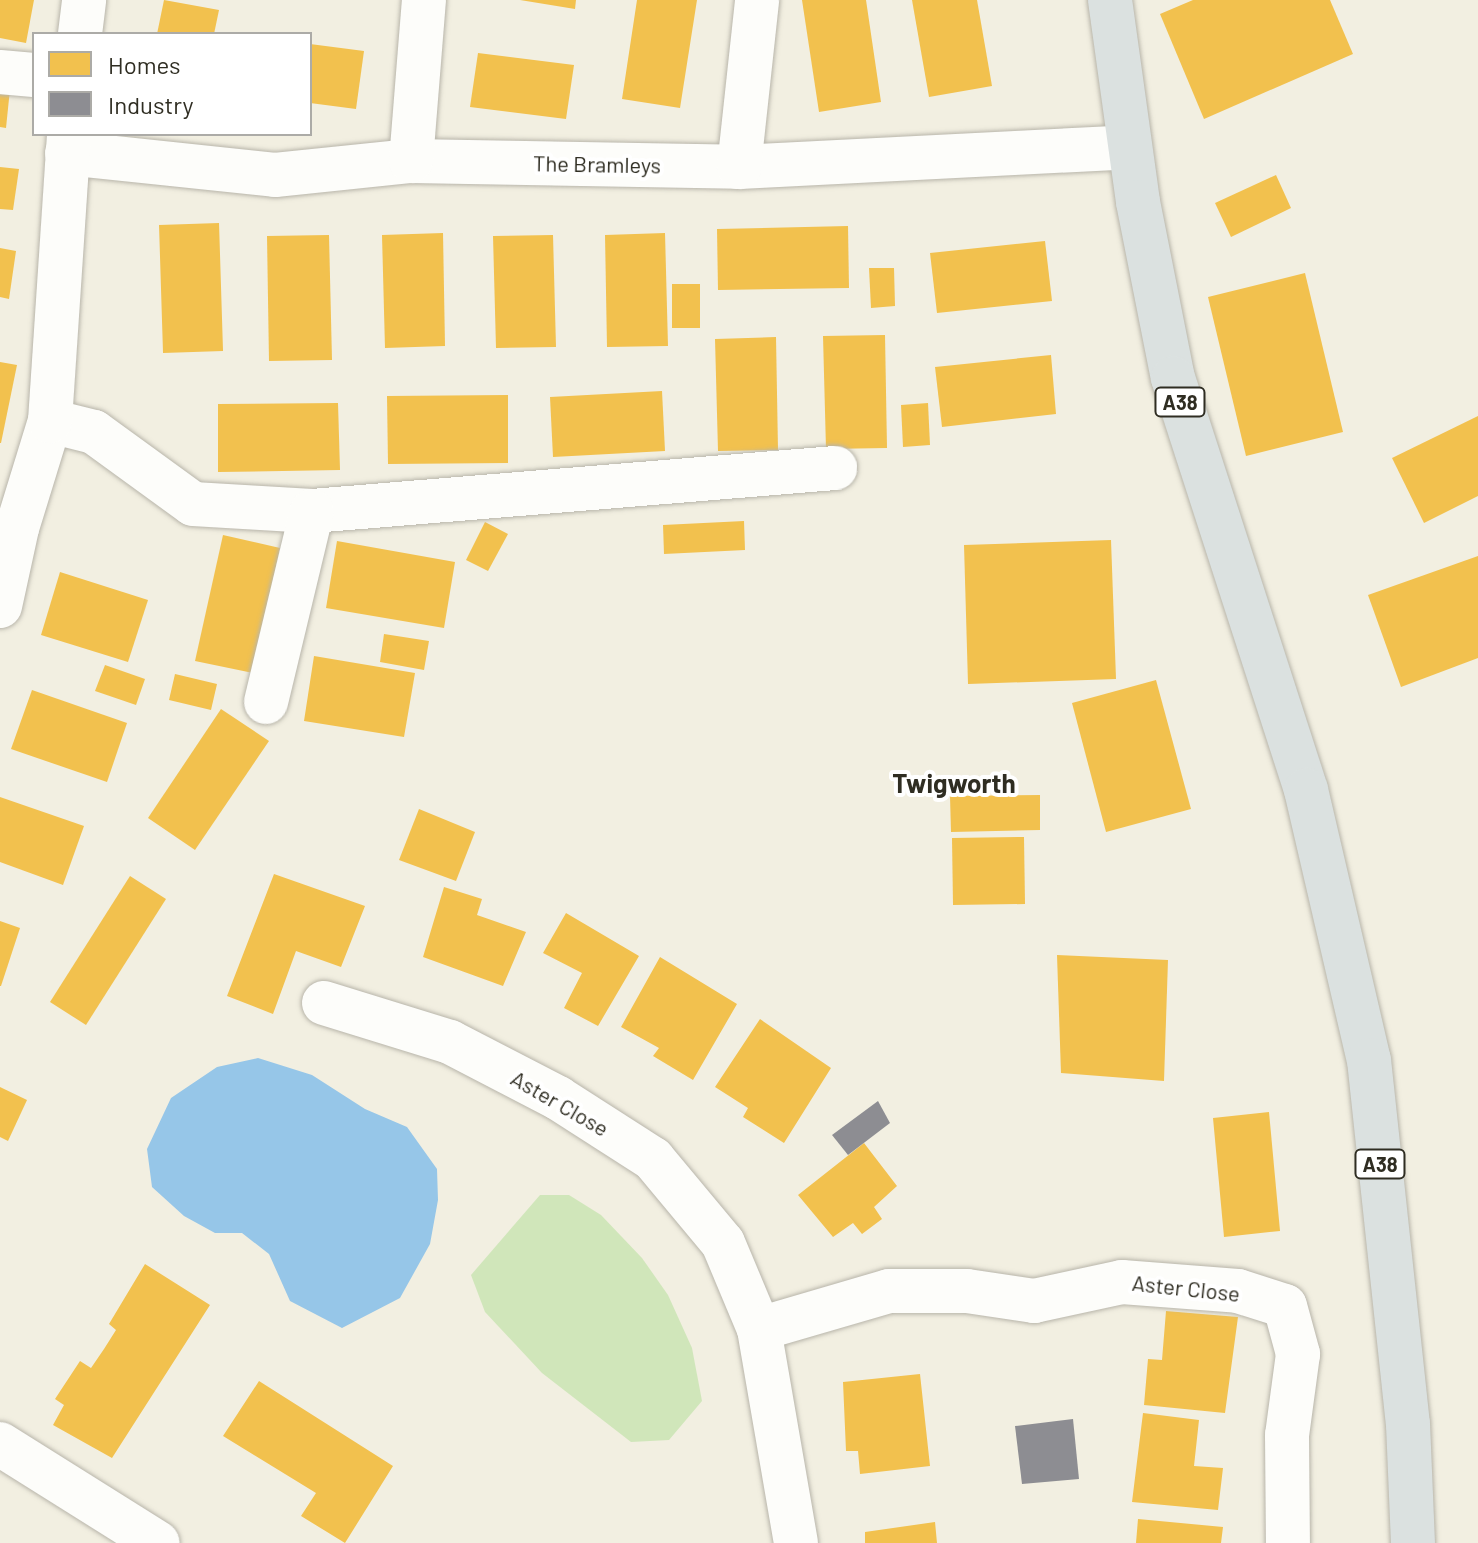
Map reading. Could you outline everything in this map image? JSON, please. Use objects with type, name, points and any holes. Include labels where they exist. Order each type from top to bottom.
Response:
[{"type":"main road","name":"A38","points":[[1110,0],[1129,147],[1173,378],[1306,790],[1369,1060],[1408,1424],[1413,1543]]},
{"type":"street","points":[[80,32],[84,0]]},
{"type":"street","points":[[411,161],[424,0]]},
{"type":"street","points":[[739,167],[757,0]]},
{"type":"street","points":[[0,72],[32,75]]},
{"type":"street","points":[[0,606],[9,526],[50,421],[68,144]]},
{"type":"street","name":"The Bramleys","points":[[68,144],[275,175],[411,161],[739,167],[1129,147]]},
{"type":"street","points":[[50,421],[94,432],[193,504],[312,511],[835,468]]},
{"type":"street","points":[[266,702],[312,511]]},
{"type":"street","name":"Aster Close","points":[[347,1021],[450,1042],[558,1098],[653,1159],[723,1243],[759,1329],[796,1543]]},
{"type":"street","name":"Aster Close","points":[[759,1329],[889,1291],[967,1291],[1034,1301],[1122,1282],[1238,1291],[1285,1306],[1298,1354],[1287,1435],[1288,1543]]},
{"type":"street","points":[[0,1444],[158,1543]]},
{"type":"green space","points":[[540,1195],[569,1195],[601,1215],[642,1258],[668,1295],[692,1348],[702,1401],[669,1440],[631,1442],[542,1373],[485,1312],[471,1275]]},
{"type":"water","points":[[258,1058],[312,1075],[365,1109],[407,1127],[437,1169],[438,1200],[430,1244],[400,1298],[342,1328],[290,1301],[269,1254],[242,1233],[215,1233],[184,1216],[152,1187],[147,1149],[171,1098],[217,1067]]},
{"type":"building: Homes","points":[[0,0],[34,0],[26,43],[0,38]]},
{"type":"building: Homes","points":[[164,0],[219,10],[214,32],[157,32]]},
{"type":"building: Homes","points":[[520,0],[576,0],[575,9]]},
{"type":"building: Homes","points":[[637,0],[697,0],[680,108],[622,99]]},
{"type":"building: Homes","points":[[802,0],[866,0],[881,102],[819,112]]},
{"type":"building: Homes","points":[[912,0],[977,0],[992,86],[929,97]]},
{"type":"building: Homes","points":[[1193,0],[1330,0],[1353,54],[1204,119],[1160,14]]},
{"type":"building: Homes","points":[[312,44],[364,51],[356,109],[312,103]]},
{"type":"building: Homes","points":[[478,53],[574,65],[566,119],[470,107]]},
{"type":"building: Homes","points":[[0,88],[10,89],[6,128],[0,127]]},
{"type":"building: Homes","points":[[0,167],[19,169],[13,210],[0,209]]},
{"type":"building: Homes","points":[[1276,175],[1291,208],[1231,237],[1215,203]]},
{"type":"building: Homes","points":[[219,223],[223,351],[163,353],[159,225]]},
{"type":"building: Homes","points":[[848,226],[849,288],[718,290],[717,229]]},
{"type":"building: Homes","points":[[443,233],[445,346],[385,348],[382,235]]},
{"type":"building: Homes","points":[[665,233],[668,346],[607,347],[605,235]]},
{"type":"building: Homes","points":[[329,235],[332,360],[269,361],[267,236]]},
{"type":"building: Homes","points":[[553,235],[556,347],[496,348],[493,236]]},
{"type":"building: Homes","points":[[1045,241],[1052,301],[937,313],[930,253]]},
{"type":"building: Homes","points":[[0,248],[16,251],[9,299],[0,297]]},
{"type":"building: Homes","points":[[869,268],[894,268],[895,306],[871,308]]},
{"type":"building: Homes","points":[[1305,273],[1343,432],[1246,456],[1208,297]]},
{"type":"building: Homes","points":[[672,284],[700,284],[700,328],[672,328]]},
{"type":"building: Homes","points":[[885,335],[887,448],[826,449],[823,336]]},
{"type":"building: Homes","points":[[776,337],[778,450],[718,451],[715,339]]},
{"type":"building: Homes","points":[[1051,355],[1056,414],[942,427],[935,367]]},
{"type":"building: Homes","points":[[0,362],[17,365],[1,443],[0,443]]},
{"type":"building: Homes","points":[[662,391],[665,451],[553,457],[550,397]]},
{"type":"building: Homes","points":[[508,395],[508,463],[388,464],[387,396]]},
{"type":"building: Homes","points":[[338,403],[340,470],[218,472],[218,404]]},
{"type":"building: Homes","points":[[928,403],[930,445],[903,447],[901,405]]},
{"type":"building: Homes","points":[[1478,416],[1478,496],[1424,523],[1392,458]]},
{"type":"building: Homes","points":[[744,521],[745,550],[664,554],[663,525]]},
{"type":"building: Homes","points":[[485,522],[508,534],[488,571],[466,560]]},
{"type":"building: Homes","points":[[223,535],[280,548],[253,673],[195,661]]},
{"type":"building: Homes","points":[[1111,540],[1116,679],[968,684],[964,545]]},
{"type":"building: Homes","points":[[337,541],[455,562],[444,628],[326,608]]},
{"type":"building: Homes","points":[[1478,556],[1478,658],[1401,687],[1368,595]]},
{"type":"building: Homes","points":[[60,572],[148,600],[128,662],[41,635]]},
{"type":"building: Homes","points":[[384,634],[429,641],[424,670],[380,662]]},
{"type":"building: Homes","points":[[314,656],[415,673],[404,737],[304,721]]},
{"type":"building: Homes","points":[[105,665],[145,679],[136,705],[95,691]]},
{"type":"building: Homes","points":[[175,674],[217,684],[211,710],[169,700]]},
{"type":"building: Homes","points":[[1156,680],[1191,809],[1106,832],[1072,703]]},
{"type":"building: Homes","points":[[32,690],[127,723],[107,782],[11,749]]},
{"type":"building: Homes","points":[[221,709],[269,741],[195,850],[148,818]]},
{"type":"building: Homes","points":[[1040,795],[1040,830],[951,832],[950,796]]},
{"type":"building: Homes","points":[[0,797],[84,826],[63,885],[0,862]]},
{"type":"building: Homes","points":[[419,809],[475,832],[456,881],[399,860]]},
{"type":"building: Homes","points":[[1024,837],[1025,904],[953,905],[952,838]]},
{"type":"building: Homes","points":[[274,874],[365,906],[341,967],[296,951],[273,1014],[227,996]]},
{"type":"building: Homes","points":[[130,876],[166,899],[86,1025],[50,1002]]},
{"type":"building: Homes","points":[[444,887],[482,899],[477,915],[526,932],[503,986],[423,957]]},
{"type":"building: Homes","points":[[566,913],[639,956],[598,1026],[564,1008],[582,973],[543,953]]},
{"type":"building: Homes","points":[[0,921],[20,928],[1,986],[0,986]]},
{"type":"building: Homes","points":[[1057,955],[1168,960],[1164,1081],[1061,1073]]},
{"type":"building: Homes","points":[[660,957],[737,1004],[693,1080],[653,1056],[659,1048],[621,1027]]},
{"type":"building: Homes","points":[[760,1019],[831,1068],[784,1143],[743,1117],[748,1108],[715,1087]]},
{"type":"building: Homes","points":[[0,1087],[27,1100],[8,1141],[0,1137]]},
{"type":"building: Homes","points":[[1269,1112],[1280,1231],[1224,1237],[1213,1118]]},
{"type":"building: Homes","points":[[864,1143],[897,1186],[874,1207],[882,1219],[862,1234],[853,1223],[833,1237],[798,1195]]},
{"type":"building: Homes","points":[[145,1264],[210,1305],[112,1458],[53,1425],[64,1405],[55,1399],[80,1361],[91,1368],[104,1349],[116,1330],[109,1324]]},
{"type":"building: Homes","points":[[1166,1311],[1238,1317],[1225,1413],[1144,1405],[1148,1359],[1162,1360]]},
{"type":"building: Homes","points":[[920,1374],[930,1466],[860,1474],[858,1451],[846,1451],[843,1382]]},
{"type":"building: Homes","points":[[259,1381],[393,1466],[345,1543],[301,1516],[316,1493],[223,1436]]},
{"type":"building: Homes","points":[[1143,1413],[1199,1420],[1194,1466],[1223,1468],[1218,1510],[1132,1502]]},
{"type":"building: Homes","points":[[1138,1519],[1223,1527],[1221,1543],[1136,1543]]},
{"type":"building: Homes","points":[[935,1522],[937,1543],[865,1543],[865,1532]]},
{"type":"building: Industry","points":[[878,1101],[890,1123],[848,1155],[832,1135]]},
{"type":"building: Industry","points":[[1073,1419],[1079,1479],[1022,1484],[1015,1426]]},
{"type":"district","name":"Twigworth","points":[[954,783]]}]
